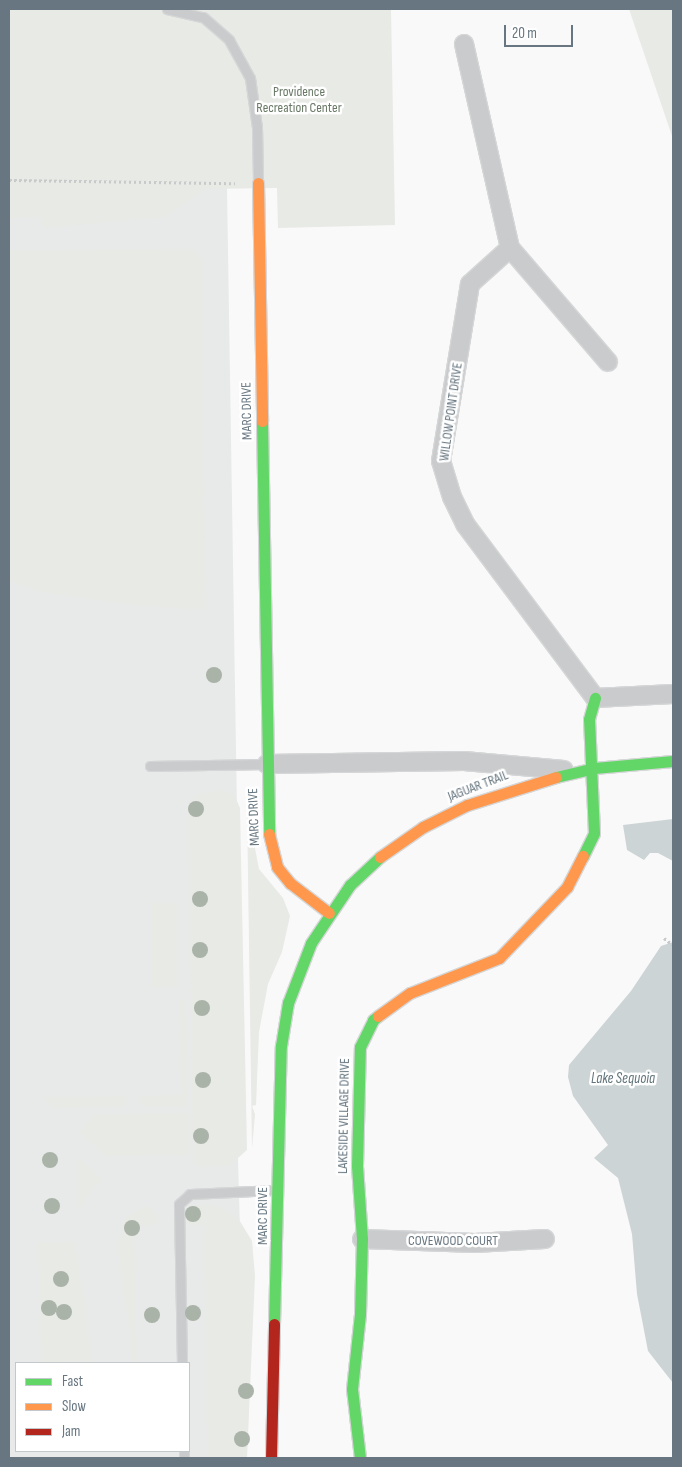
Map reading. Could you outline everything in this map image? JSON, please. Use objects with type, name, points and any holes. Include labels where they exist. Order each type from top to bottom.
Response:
[{"type":"street","points":[[464,44],[510,248],[608,362]]},
{"type":"street","name":"MARC DRIVE","points":[[258,183],[270,851],[277,867],[290,883],[329,913],[311,942],[288,1003],[279,1075],[271,1458]]},
{"type":"street","name":"WILLOW POINT DRIVE","points":[[510,248],[470,284],[441,461],[452,497],[465,524],[595,698]]},
{"type":"street","points":[[594,768],[589,720],[595,698],[673,694]]},
{"type":"street","points":[[267,764],[464,760],[574,771]]},
{"type":"street","name":"JAGUAR TRAIL","points":[[329,913],[370,864],[423,827],[467,805],[574,771],[673,761]]},
{"type":"street","name":"LAKESIDE VILLAGE DRIVE","points":[[360,1458],[352,1389],[360,1314],[362,1239],[357,1166],[360,1047],[373,1020],[410,992],[499,958],[567,887],[594,833],[594,768]]},
{"type":"street","name":"COVEWOOD COURT","points":[[362,1239],[475,1243],[545,1239]]},
{"type":"lane","points":[[167,9],[203,16],[229,40],[250,78],[257,127],[258,183]]},
{"type":"lane","points":[[150,766],[267,764]]},
{"type":"lane","points":[[182,1362],[179,1204],[190,1194],[278,1190]]},
{"type":"path","points":[[9,180],[258,183]]},
{"type":"path","points":[[664,938],[673,945]]},
{"type":"shaded area","points":[[9,187],[227,188],[242,1124],[237,1124],[240,1230],[235,1458],[9,1458]]},
{"type":"green space","name":"Providence Recreation Center","points":[[9,9],[391,9],[395,225],[278,228],[277,188],[205,189],[165,217],[44,228],[39,217],[9,218]]},
{"type":"green space","points":[[629,9],[673,9],[673,139]]},
{"type":"green space","points":[[193,249],[203,260],[205,610],[143,606],[45,593],[9,581],[9,250]]},
{"type":"green space","points":[[220,790],[234,794],[240,808],[247,1150],[229,1166],[199,1167],[193,1163],[188,811],[196,794]]},
{"type":"green space","points":[[247,807],[259,869],[283,898],[290,916],[282,952],[268,984],[259,1032],[256,1105],[252,1106],[255,1114],[252,1149]]},
{"type":"green space","points":[[152,903],[177,903],[177,987],[152,987]]},
{"type":"green space","points":[[179,1000],[186,1000],[188,1106],[146,1107],[141,1104],[140,1096],[181,1095]]},
{"type":"green space","points":[[125,1096],[125,1105],[121,1107],[53,1108],[43,1097]]},
{"type":"green space","points":[[189,1113],[190,1155],[105,1156],[79,1132],[95,1114]]},
{"type":"green space","points":[[78,1157],[102,1180],[90,1191],[81,1209],[78,1208]]},
{"type":"green space","points":[[201,1204],[218,1206],[238,1218],[252,1241],[255,1276],[247,1458],[207,1458],[204,1235],[207,1226],[187,1224],[185,1219],[190,1208]]},
{"type":"green space","points":[[145,1206],[154,1210],[159,1221],[155,1225],[134,1226],[137,1362],[133,1362],[117,1244],[126,1217]]},
{"type":"green space","points":[[38,1242],[75,1242],[93,1362],[41,1362]]},
{"type":"water","points":[[673,819],[673,861],[658,853],[650,853],[644,860],[627,850],[623,825]]},
{"type":"water","name":"Lake Sequoia","points":[[673,942],[673,1383],[648,1351],[637,1294],[632,1234],[618,1178],[594,1158],[608,1145],[573,1096],[568,1077],[569,1065],[631,991],[661,946]]},
{"type":"traffic: fast","points":[[262,421],[269,834]]},
{"type":"traffic: fast","points":[[583,856],[594,833],[589,719],[595,698]]},
{"type":"traffic: fast","points":[[556,777],[594,768],[673,761]]},
{"type":"traffic: fast","points":[[274,1324],[281,1046],[288,1003],[311,943],[350,885],[380,857]]},
{"type":"traffic: fast","points":[[360,1458],[352,1389],[360,1314],[362,1239],[357,1166],[360,1047],[373,1020],[378,1016]]},
{"type":"traffic: slow","points":[[258,183],[262,421]]},
{"type":"traffic: slow","points":[[380,857],[423,827],[467,805],[556,777]]},
{"type":"traffic: slow","points":[[269,834],[277,867],[290,883],[329,913]]},
{"type":"traffic: slow","points":[[378,1016],[410,993],[499,958],[567,887],[583,856]]},
{"type":"traffic: jam","points":[[271,1458],[274,1324]]}]
